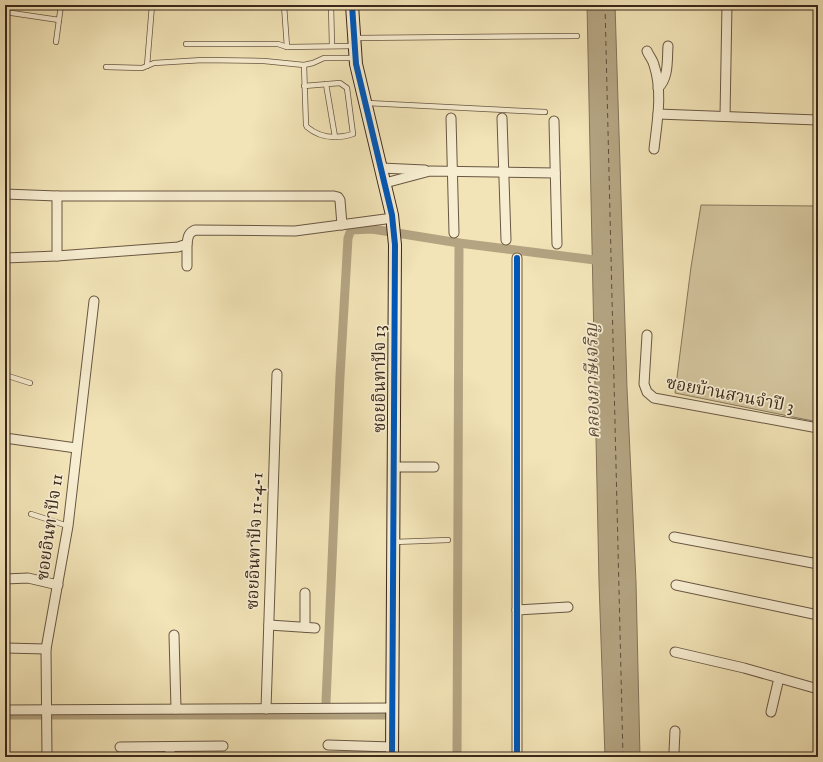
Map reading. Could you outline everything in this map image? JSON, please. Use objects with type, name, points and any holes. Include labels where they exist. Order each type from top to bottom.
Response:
[{"type":"street","name":"ซอยอินทาปัจ 13","points":[[352,5],[355,47],[365,103],[385,183],[394,227],[392,752]]},
{"type":"street","points":[[726,116],[727,5]]},
{"type":"street","points":[[658,88],[663,83],[665,78],[668,46]]},
{"type":"street","points":[[647,51],[654,65],[658,88],[658,114],[654,149]]},
{"type":"street","points":[[658,114],[818,120]]},
{"type":"street","points":[[451,118],[454,233]]},
{"type":"street","points":[[502,118],[506,240]]},
{"type":"street","points":[[554,121],[557,244]]},
{"type":"street","points":[[381,168],[422,169],[430,171],[555,173]]},
{"type":"street","points":[[385,183],[430,171]]},
{"type":"street","points":[[5,194],[57,196],[334,196],[340,200],[342,225]]},
{"type":"street","points":[[57,196],[57,256]]},
{"type":"street","points":[[187,266],[188,236],[195,230],[295,231],[342,225],[394,227]]},
{"type":"street","points":[[5,258],[178,248],[187,244]]},
{"type":"street","points":[[517,258],[517,757]]},
{"type":"street","name":"ซอยอินทาปัจ 11","points":[[47,757],[46,649],[68,526],[94,301]]},
{"type":"street","name":"ซอยบ้านสวนจำปี 3","points":[[647,334],[644,384],[647,392],[654,398],[818,428]]},
{"type":"street","name":"ซอยอินทาปัจ 11-4-1","points":[[266,709],[277,374]]},
{"type":"street","points":[[5,438],[76,448]]},
{"type":"street","points":[[393,467],[434,467]]},
{"type":"street","points":[[674,537],[818,564]]},
{"type":"street","points":[[5,579],[28,578],[58,585]]},
{"type":"street","points":[[676,585],[818,615]]},
{"type":"street","points":[[305,593],[305,627]]},
{"type":"street","points":[[517,610],[568,607]]},
{"type":"street","points":[[269,625],[315,628]]},
{"type":"street","points":[[174,635],[176,709]]},
{"type":"street","points":[[5,648],[46,649]]},
{"type":"street","points":[[675,652],[818,689]]},
{"type":"street","points":[[771,712],[779,678]]},
{"type":"street","points":[[5,710],[47,712],[176,709],[392,708]]},
{"type":"street","points":[[675,731],[674,752],[676,757]]},
{"type":"street","points":[[120,747],[222,746]]},
{"type":"street","points":[[328,746],[392,752]]},
{"type":"street","points":[[170,747],[170,757]]},
{"type":"lane","points":[[56,42],[60,5]]},
{"type":"lane","points":[[147,66],[152,5]]},
{"type":"lane","points":[[284,5],[287,47]]},
{"type":"lane","points":[[330,5],[332,46]]},
{"type":"lane","points":[[5,12],[59,20]]},
{"type":"lane","points":[[186,44],[278,44],[287,47],[355,47],[577,36]]},
{"type":"lane","points":[[106,67],[142,68],[154,62],[203,60],[264,61],[304,65],[313,64],[324,58],[355,47]]},
{"type":"lane","points":[[304,65],[304,86],[307,127],[322,136],[335,137],[352,135],[353,133],[347,88],[340,83],[304,86]]},
{"type":"lane","points":[[326,84],[335,137]]},
{"type":"lane","points":[[365,103],[545,112]]},
{"type":"lane","points":[[5,375],[30,383]]},
{"type":"lane","points":[[31,514],[68,526]]},
{"type":"lane","points":[[393,542],[448,540]]},
{"type":"shaded area","points":[[587,5],[615,5],[627,388],[636,582],[640,757],[605,757],[599,582]]},
{"type":"shaded area","points":[[701,205],[818,206],[818,422],[675,393],[691,267]]},
{"type":"waterway","points":[[326,702],[340,376],[348,238],[351,230],[372,229],[459,243],[603,261]]},
{"type":"waterway","points":[[457,757],[459,243]]},
{"type":"waterway","points":[[5,715],[385,715]]},
{"type":"ferry route","points":[[605,5],[623,757]]},
{"type":"cycle path","points":[[352,5],[356,64],[392,215],[395,245],[392,757]]},
{"type":"cycle path","points":[[517,258],[517,757]]},
{"type":"water label","name":"คลองภาษีเจริญ","points":[[593,381]]}]
